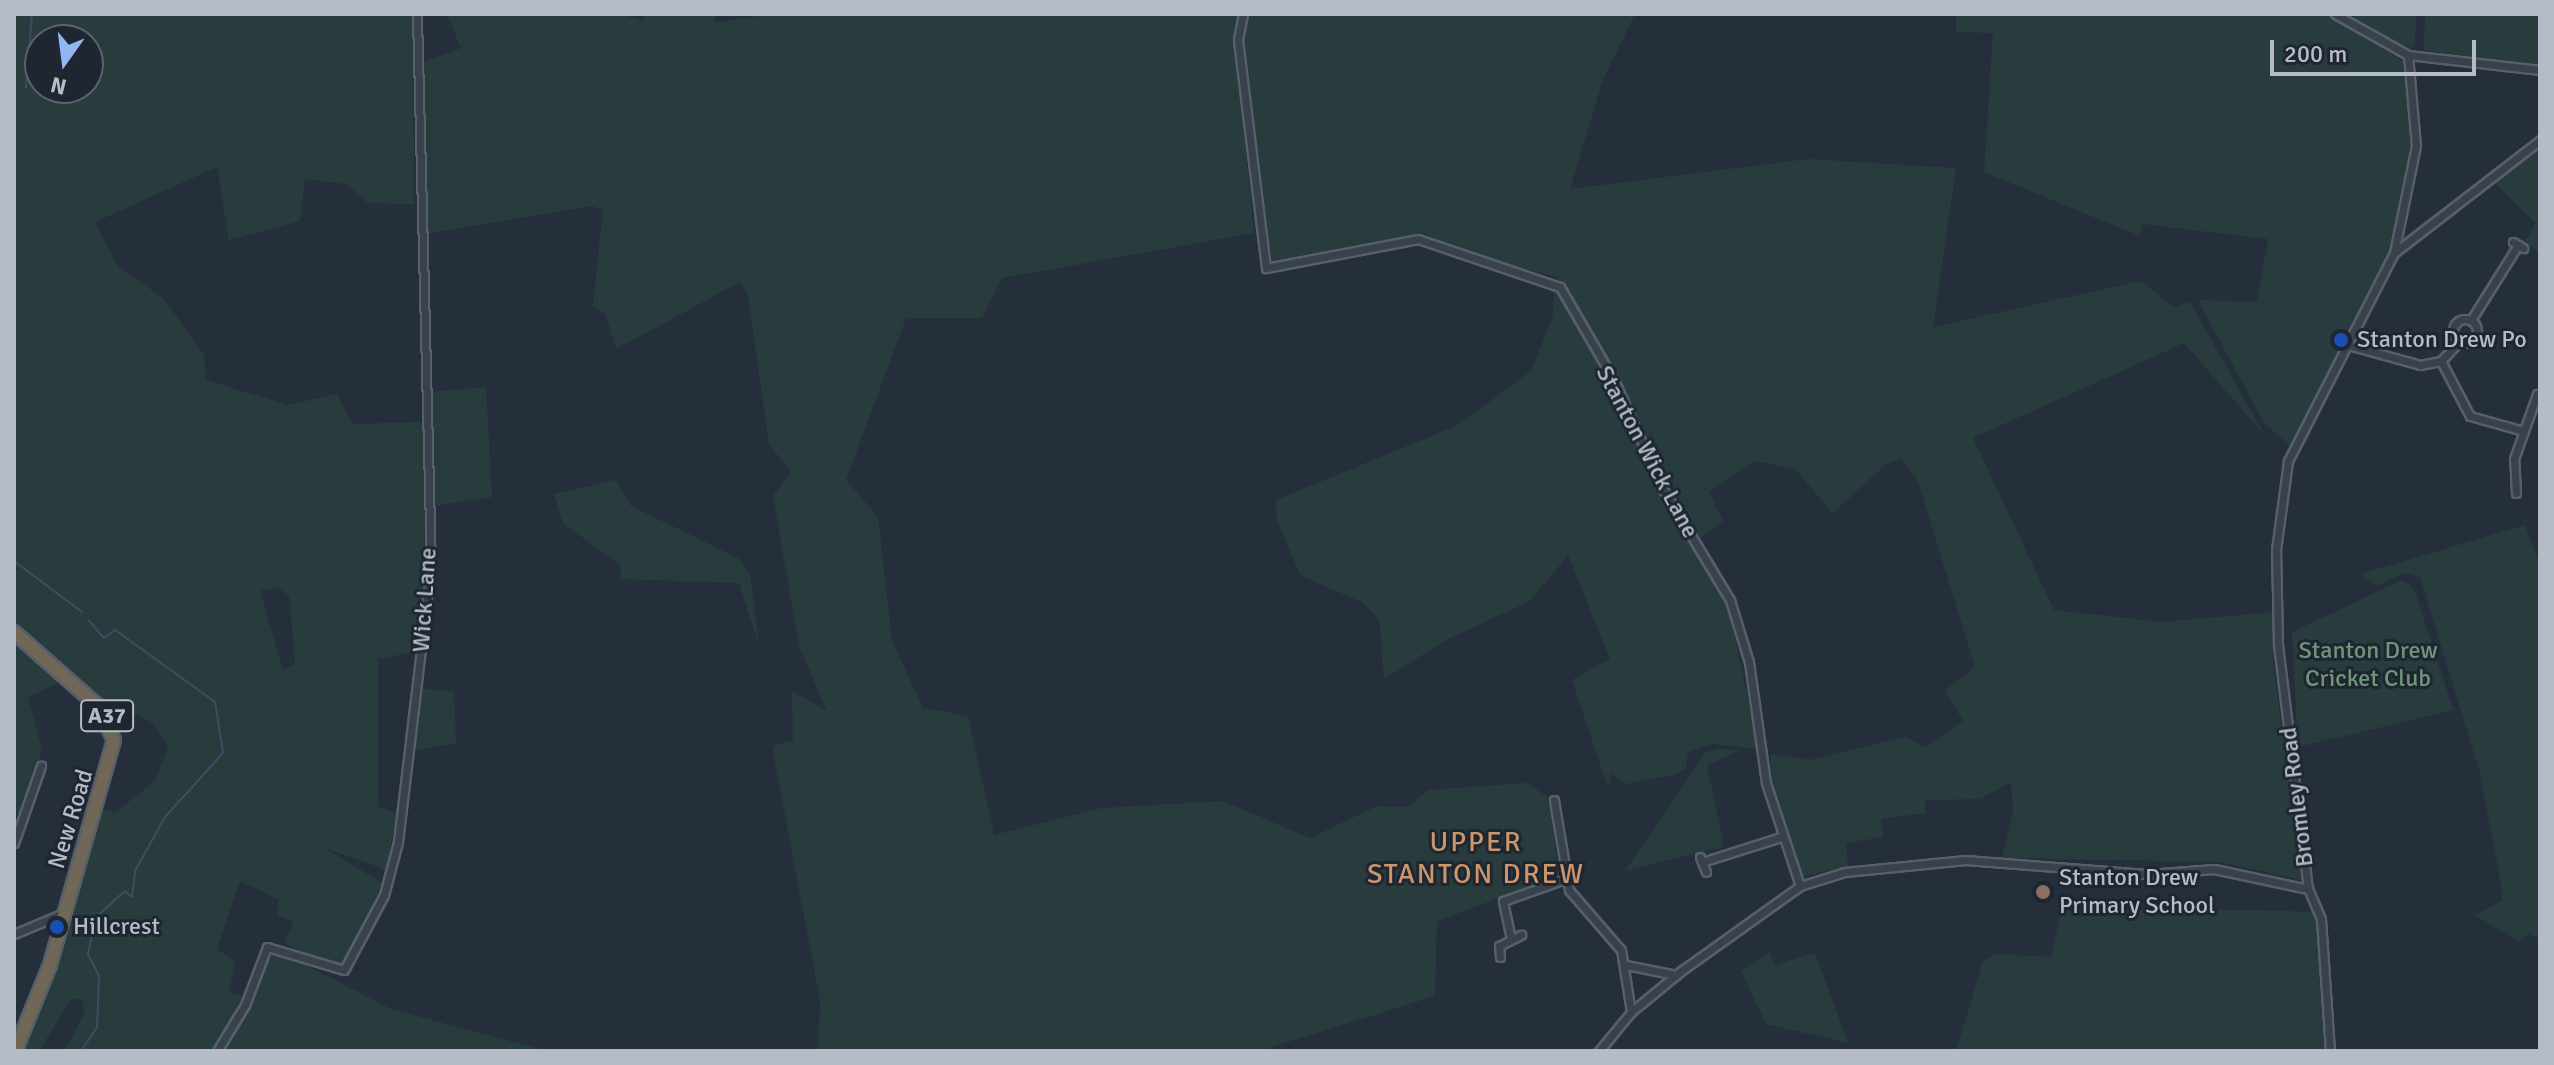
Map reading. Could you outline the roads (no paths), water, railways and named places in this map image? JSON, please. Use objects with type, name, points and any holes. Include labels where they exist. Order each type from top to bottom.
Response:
[{"type":"highway","name":"New Road","points":[[14,632],[99,707],[114,735],[66,912],[15,1051]]},
{"type":"street","name":"Wick Lane","points":[[217,1051],[245,1005],[263,951],[273,945],[295,951],[327,970],[344,970],[384,895],[423,654],[431,565],[417,14]]},
{"type":"street","name":"Stanton Wick Lane","points":[[1243,14],[1238,40],[1266,268],[1418,239],[1560,287],[1614,380],[1663,489],[1730,600],[1781,837],[1800,886]]},
{"type":"street","points":[[2335,14],[2408,55],[2540,70]]},
{"type":"street","name":"Bromley Road","points":[[2330,1051],[2321,919],[2308,889],[2280,670],[2276,550],[2290,453],[2394,253],[2416,146],[2408,55]]},
{"type":"street","name":"Bromley Road","points":[[2394,253],[2540,140]]},
{"type":"street","points":[[2459,342],[2453,326],[2471,320],[2518,245]]},
{"type":"street","points":[[2344,344],[2399,364],[2441,361],[2459,342],[2475,338],[2471,320]]},
{"type":"street","points":[[2441,361],[2470,416],[2523,431]]},
{"type":"street","points":[[2516,493],[2514,482],[2523,431],[2537,394]]},
{"type":"street","points":[[2502,484],[2514,482]]},
{"type":"street","points":[[14,843],[41,766]]},
{"type":"street","points":[[1554,800],[1565,879],[1575,903],[1615,939],[1626,965],[1631,1012]]},
{"type":"street","points":[[1706,872],[1701,859],[1781,837]]},
{"type":"street","points":[[1599,1051],[1631,1012],[1676,975],[1800,886],[1845,872],[1965,860],[2149,874],[2214,869],[2308,889]]},
{"type":"street","points":[[1511,939],[1503,901],[1565,879]]},
{"type":"street","points":[[14,934],[66,912]]},
{"type":"street","points":[[1500,957],[1499,946],[1521,935]]},
{"type":"street","points":[[1626,965],[1676,975]]},
{"type":"waterway","points":[[31,24],[32,14]]},
{"type":"waterway","points":[[14,561],[82,612]]},
{"type":"waterway","points":[[81,1051],[97,1027],[99,976],[88,954],[96,917],[125,891],[132,897],[135,871],[165,817],[223,753],[215,702],[115,630],[104,638],[89,621]]},
{"type":"place","name":"Stanton Drew Po","points":[[2341,340]]},
{"type":"place","name":"Stanton Drew Primary School","points":[[2043,892]]},
{"type":"place","name":"Hillcrest","points":[[57,927]]},
{"type":"district","name":"UPPER STANTON DREW","points":[[1476,858]]},
{"type":"park label","name":"Stanton Drew Cricket Club","points":[[2368,665]]}]
